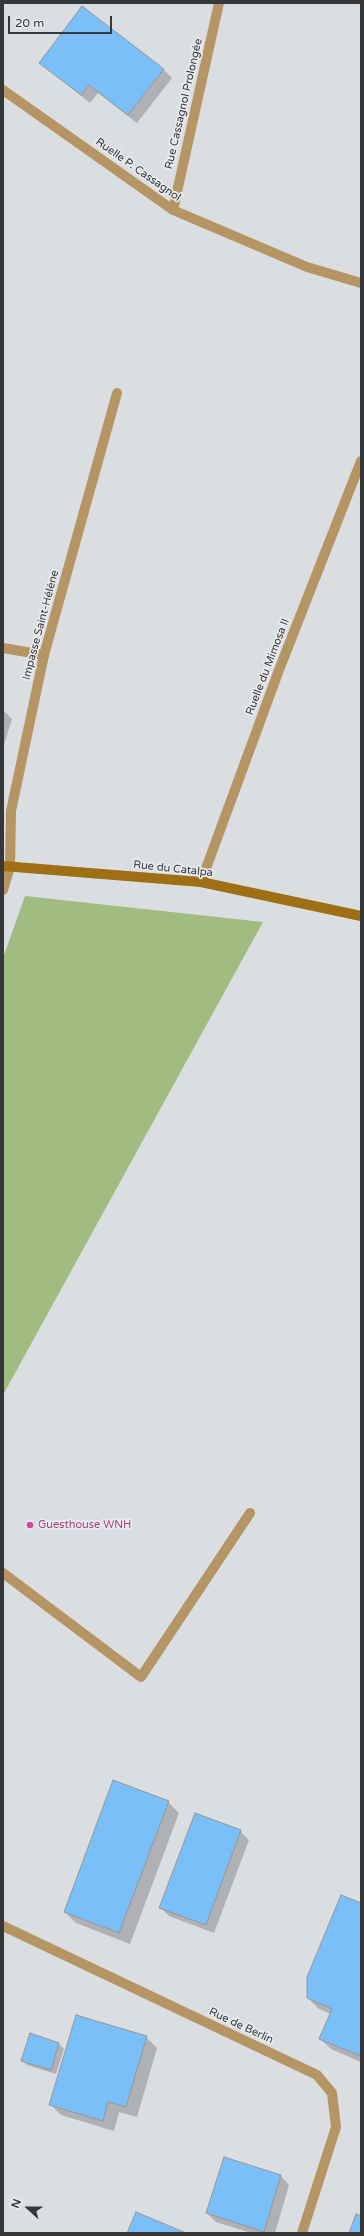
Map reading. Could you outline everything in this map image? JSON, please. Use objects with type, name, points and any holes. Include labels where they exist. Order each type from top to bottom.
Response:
[{"type":"street","name":"Rue Cassagnol Prolongée","points":[[173,210],[219,3]]},
{"type":"street","name":"Ruelle P. Cassagnol","points":[[3,90],[173,210],[307,267],[361,283]]},
{"type":"street","name":"Impasse Saint-Hélène","points":[[3,890],[7,867],[12,811],[44,654],[117,393]]},
{"type":"street","name":"Ruelle du Mimosa II","points":[[201,882],[279,670],[361,461]]},
{"type":"street","points":[[3,648],[44,654]]},
{"type":"street","name":"Rue du Catalpa","points":[[7,867],[201,882],[361,916]]},
{"type":"street","points":[[3,1573],[141,1677],[250,1513]]},
{"type":"street","name":"Rue de Berlin","points":[[3,1926],[317,2076],[332,2093],[336,2127],[302,2233]]},
{"type":"green space","points":[[25,896],[263,922],[3,1395],[3,958]]},
{"type":"building","points":[[82,6],[164,69],[128,115],[89,85],[81,95],[39,63]]},
{"type":"building","points":[[113,1780],[169,1801],[119,1933],[64,1912]]},
{"type":"building","points":[[195,1813],[241,1830],[206,1925],[159,1908]]},
{"type":"building","points":[[341,1895],[361,1903],[361,2056],[319,2039],[332,2009],[307,1998],[307,1977]]},
{"type":"building","points":[[76,2015],[147,2036],[126,2107],[108,2102],[103,2121],[49,2105]]},
{"type":"building","points":[[30,2033],[59,2043],[51,2070],[21,2061]]},
{"type":"building","points":[[224,2157],[281,2175],[264,2232],[206,2213]]},
{"type":"building","points":[[136,2212],[186,2233],[127,2233]]},
{"type":"building","points":[[356,2214],[361,2216],[361,2233],[349,2233]]},
{"type":"place","name":"Guesthouse WNH","points":[[30,1525]]}]
